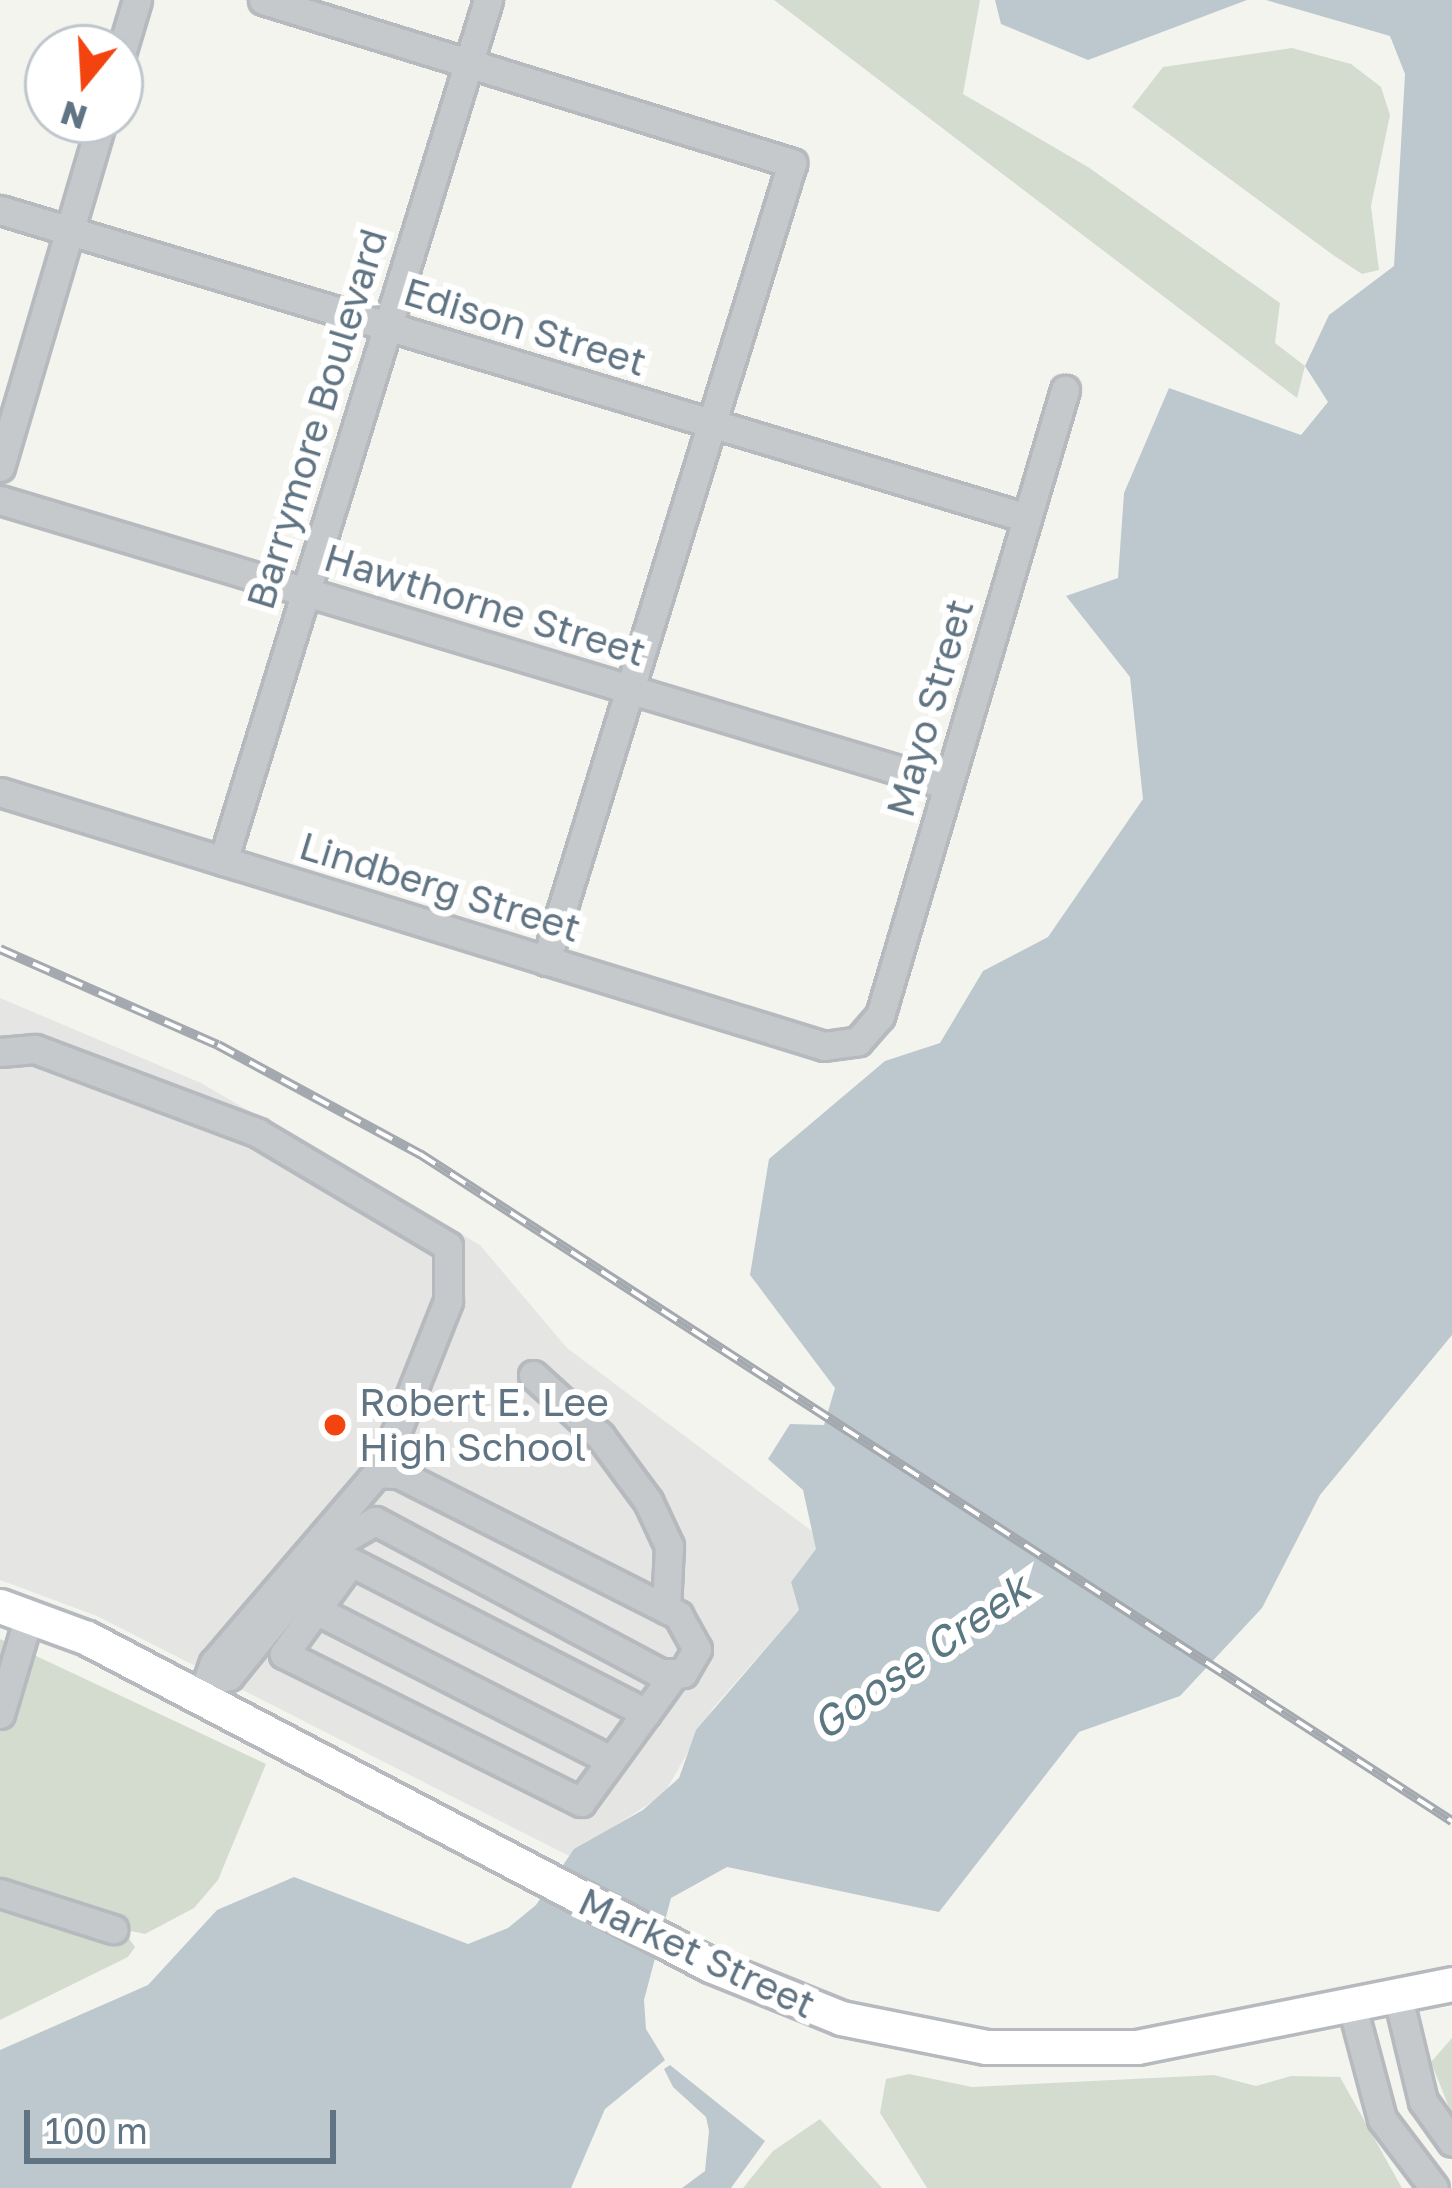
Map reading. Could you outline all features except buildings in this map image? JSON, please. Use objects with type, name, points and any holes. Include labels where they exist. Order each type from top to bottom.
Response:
[{"type":"main road","name":"Market Street","points":[[14,1611],[207,1689],[496,1858],[710,1965],[841,2018],[986,2047],[1137,2047],[1452,1984]]},
{"type":"street","points":[[263,0],[792,163],[546,961]]},
{"type":"street","name":"Barrymore Boulevard","points":[[223,861],[488,0]]},
{"type":"street","points":[[0,467],[94,144]]},
{"type":"street","name":"Edison Street","points":[[0,210],[1027,518]]},
{"type":"street","name":"Mayo Street","points":[[858,1041],[880,1016],[1065,390]]},
{"type":"street","name":"Hawthorne Street","points":[[0,500],[948,785]]},
{"type":"street","name":"Lindberg Street","points":[[0,792],[824,1046],[858,1041]]},
{"type":"street","points":[[0,1052],[35,1049],[258,1133],[448,1246],[448,1301],[380,1473],[356,1490],[214,1663],[207,1689]]},
{"type":"street","points":[[533,1375],[600,1436],[648,1501],[669,1546],[667,1609]]},
{"type":"street","points":[[344,1553],[316,1610],[284,1654],[581,1802],[698,1648],[688,1623],[667,1609],[399,1474],[380,1473]]},
{"type":"street","points":[[207,1689],[230,1676],[375,1521],[672,1677]]},
{"type":"street","points":[[344,1553],[646,1713]]},
{"type":"street","points":[[316,1610],[611,1760]]},
{"type":"street","points":[[0,1714],[14,1611]]},
{"type":"street","points":[[0,1893],[113,1929]]},
{"type":"street","points":[[1398,1997],[1423,2101],[1452,2142]]},
{"type":"street","points":[[1352,2006],[1382,2119],[1434,2188]]},
{"type":"shaded area","points":[[774,0],[980,0],[963,94],[1088,167],[1280,303],[1275,343],[1305,366],[1297,398]]},
{"type":"shaded area","points":[[1292,48],[1351,64],[1381,87],[1390,115],[1371,206],[1379,270],[1362,274],[1333,255],[1132,107],[1163,67]]},
{"type":"shaded area","name":"Robert E. Lee High School","points":[[0,998],[201,1083],[480,1245],[567,1348],[812,1531],[817,1550],[791,1582],[799,1610],[713,1708],[664,1794],[569,1856],[97,1616],[0,1580]]},
{"type":"shaded area","points":[[0,1639],[266,1764],[218,1880],[194,1908],[145,1934],[122,1929],[135,1947],[128,1957],[0,2020]]},
{"type":"shaded area","points":[[1452,2038],[1452,2115],[1431,2062]]},
{"type":"shaded area","points":[[909,2074],[972,2087],[1214,2075],[1256,2086],[1291,2076],[1340,2077],[1402,2188],[927,2188],[880,2113],[886,2079]]},
{"type":"shaded area","points":[[820,2119],[882,2188],[743,2188],[773,2151]]},
{"type":"water","points":[[995,0],[1247,0],[1088,60],[1001,24]]},
{"type":"water","name":"Goose Creek","points":[[1266,0],[1452,0],[1452,1335],[1320,1495],[1262,1608],[1180,1696],[1079,1732],[939,1912],[727,1867],[671,1898],[644,2000],[646,2029],[665,2060],[605,2109],[571,2188],[0,2188],[0,2050],[148,1985],[217,1910],[294,1877],[468,1944],[508,1928],[536,1905],[574,1849],[643,1810],[679,1778],[696,1730],[799,1610],[791,1582],[816,1549],[803,1490],[768,1459],[790,1424],[824,1425],[835,1388],[750,1275],[769,1159],[885,1061],[940,1043],[983,971],[1048,937],[1143,799],[1130,677],[1066,596],[1118,578],[1124,493],[1169,388],[1301,435],[1328,402],[1305,366],[1329,315],[1394,266],[1405,74],[1390,36]]},
{"type":"water","points":[[670,2065],[765,2141],[731,2188],[682,2188],[705,2171],[709,2131],[706,2117],[673,2087],[664,2069]]},
{"type":"railway","points":[[0,949],[218,1045],[420,1154],[1452,1821]]},
{"type":"place","name":"Robert E. Lee High School","points":[[335,1425]]}]
